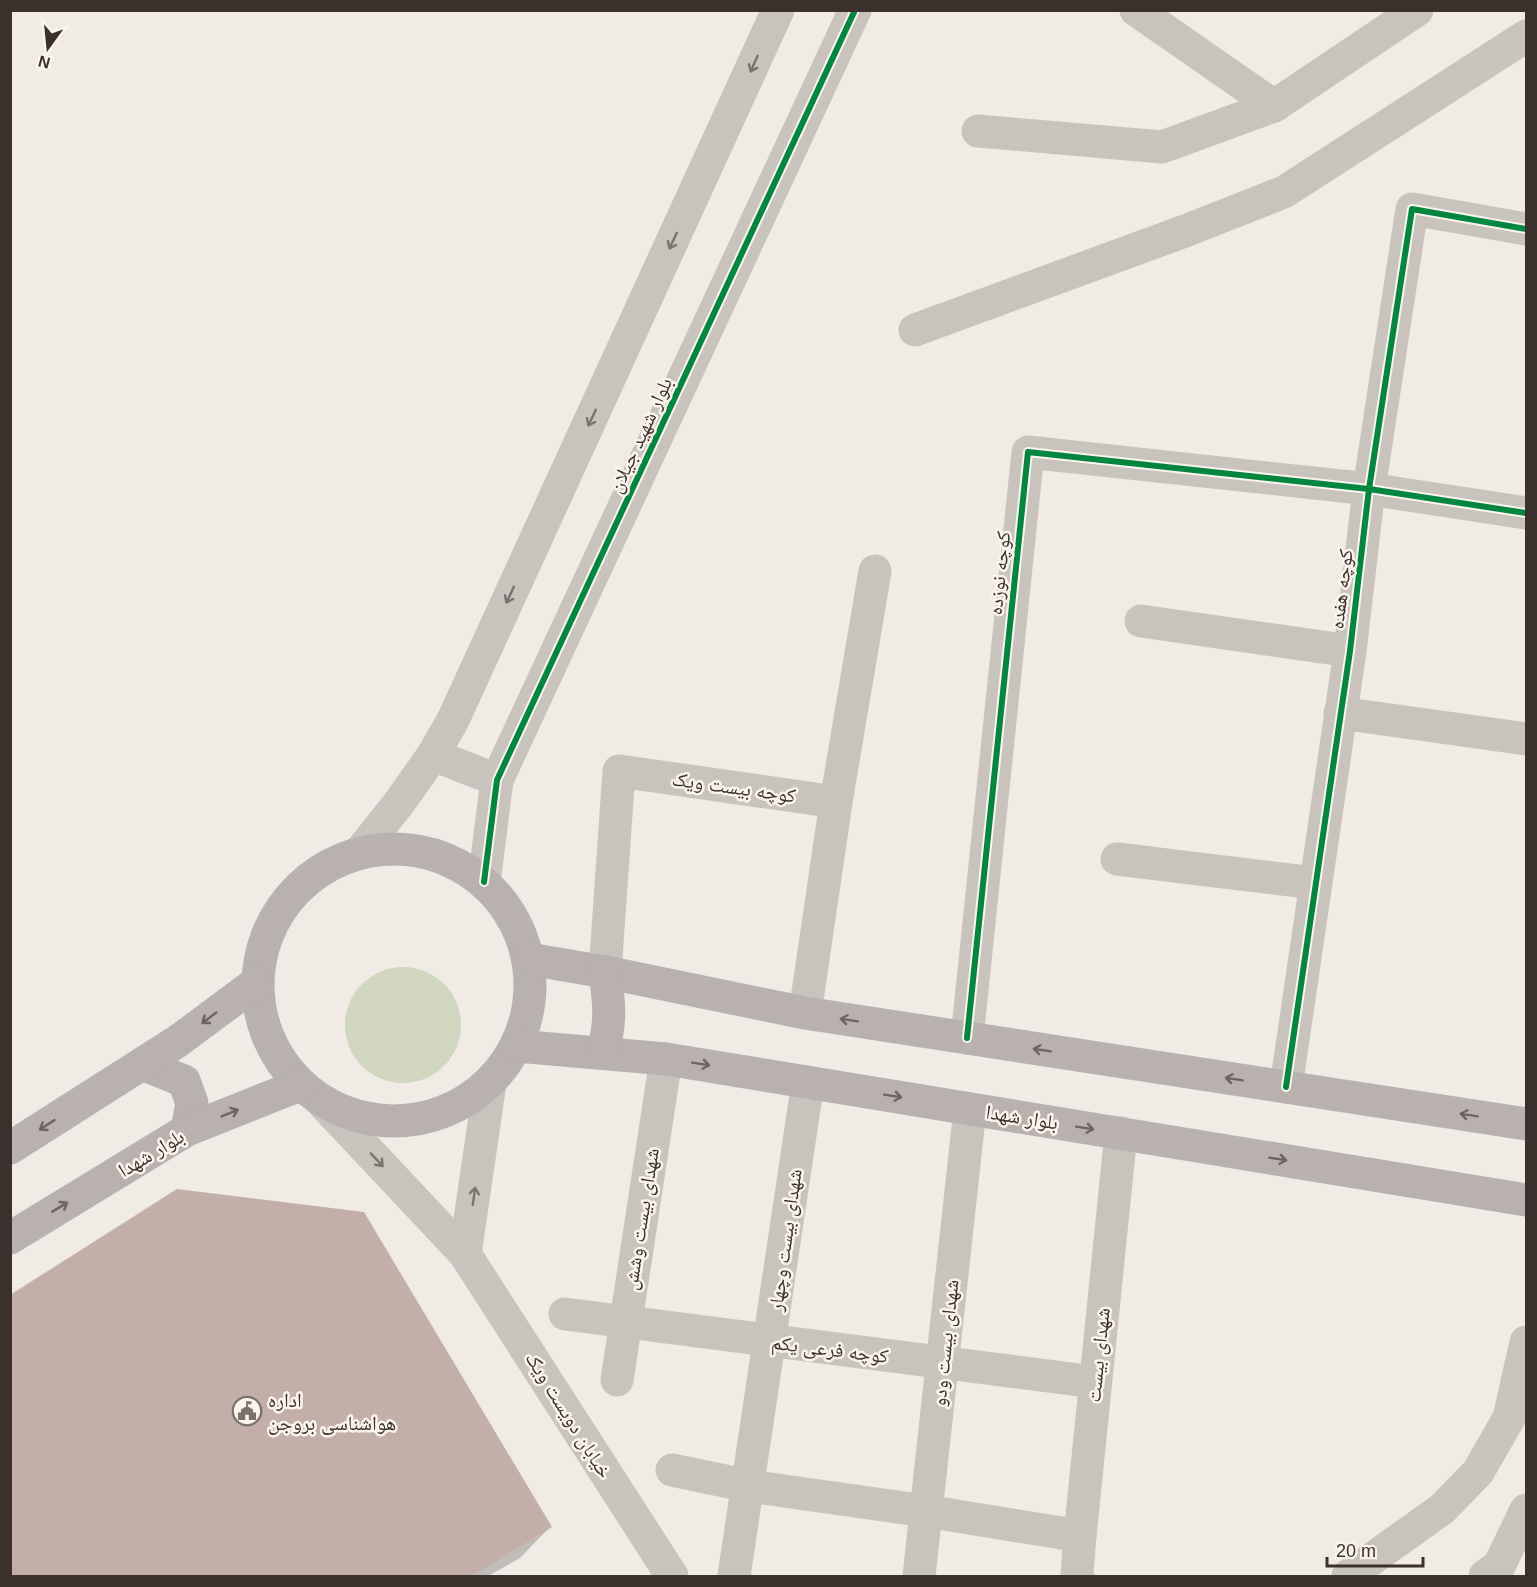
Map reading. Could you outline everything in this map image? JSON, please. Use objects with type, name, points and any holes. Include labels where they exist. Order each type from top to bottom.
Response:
[{"type":"main road","points":[[404,848],[447,859],[484,882],[513,916],[529,959],[530,1004],[517,1046],[490,1083],[453,1109],[410,1121],[364,1119],[311,1093],[281,1064],[262,1025],[256,983],[264,939],[286,899],[320,869],[360,852],[404,848]]},
{"type":"main road","points":[[529,959],[605,972],[805,1013],[1527,1124]]},
{"type":"main road","points":[[602,1052],[608,1036],[610,1011],[605,972]]},
{"type":"main road","points":[[10,1148],[178,1041],[256,983]]},
{"type":"main road","name":"بلوار شهدا","points":[[517,1046],[666,1059],[1527,1200]]},
{"type":"main road","points":[[142,1064],[184,1081],[192,1103],[187,1130]]},
{"type":"main road","name":"بلوار شهدا","points":[[10,1238],[187,1130],[311,1093]]},
{"type":"street","points":[[360,852],[433,755],[453,720],[778,10]]},
{"type":"street","name":"بلوار شهید جیلان","points":[[484,882],[497,780],[855,10]]},
{"type":"street","points":[[1136,10],[1274,106]]},
{"type":"street","points":[[978,130],[1162,147],[1274,106],[1417,10]]},
{"type":"street","points":[[915,330],[1185,231],[1284,192],[1527,36]]},
{"type":"street","name":"کوچه هفده","points":[[1286,1087],[1350,651],[1369,489],[1412,209],[1527,229]]},
{"type":"street","name":"کوچه نوزده","points":[[967,1038],[1028,452],[1369,489]]},
{"type":"street","points":[[1369,489],[1527,513]]},
{"type":"street","points":[[805,1013],[836,802],[875,571]]},
{"type":"street","points":[[1141,621],[1350,651]]},
{"type":"street","points":[[1341,713],[1526,739]]},
{"type":"street","points":[[433,755],[497,780]]},
{"type":"street","name":"کوچه بیست ویک","points":[[605,972],[619,771],[836,802]]},
{"type":"street","points":[[1117,859],[1316,883]]},
{"type":"street","name":"شهدای بیست وشش","points":[[617,1380],[666,1059]]},
{"type":"street","name":"شهدای بیست وچهار","points":[[734,1576],[808,1082]]},
{"type":"street","points":[[465,1254],[490,1083]]},
{"type":"street","name":"خیابان دویست ویک","points":[[311,1093],[465,1254],[672,1576]]},
{"type":"street","name":"شهدای بیست ودو","points":[[919,1576],[970,1109]]},
{"type":"street","name":"شهدای بیست","points":[[1078,1576],[1080,1536],[1121,1133]]},
{"type":"street","name":"کوچه فرعی یکم","points":[[565,1314],[1095,1382]]},
{"type":"street","points":[[1348,1576],[1442,1509],[1478,1472],[1509,1418],[1527,1342]]},
{"type":"street","points":[[672,1470],[749,1486],[1080,1536]]},
{"type":"street","points":[[1501,1570],[1527,1509]]},
{"type":"green space","points":[[403,967],[425,972],[444,984],[456,1003],[461,1025],[456,1047],[444,1066],[425,1078],[403,1083],[381,1078],[362,1066],[350,1047],[345,1025],[350,1003],[362,984],[381,972]]},
{"type":"building","name":"اداره هواشناسی بروجن","points":[[177,1189],[364,1212],[552,1527],[471,1576],[10,1576],[10,1295]]},
{"type":"cycle path","points":[[484,882],[497,780],[855,10]]},
{"type":"cycle path","points":[[1286,1087],[1350,651],[1369,489],[1412,209],[1526,229]]},
{"type":"cycle path","points":[[967,1038],[1028,452],[1369,489],[1526,513]]},
{"type":"place","name":"اداره هواشناسی بروجن","points":[[247,1411]]}]
